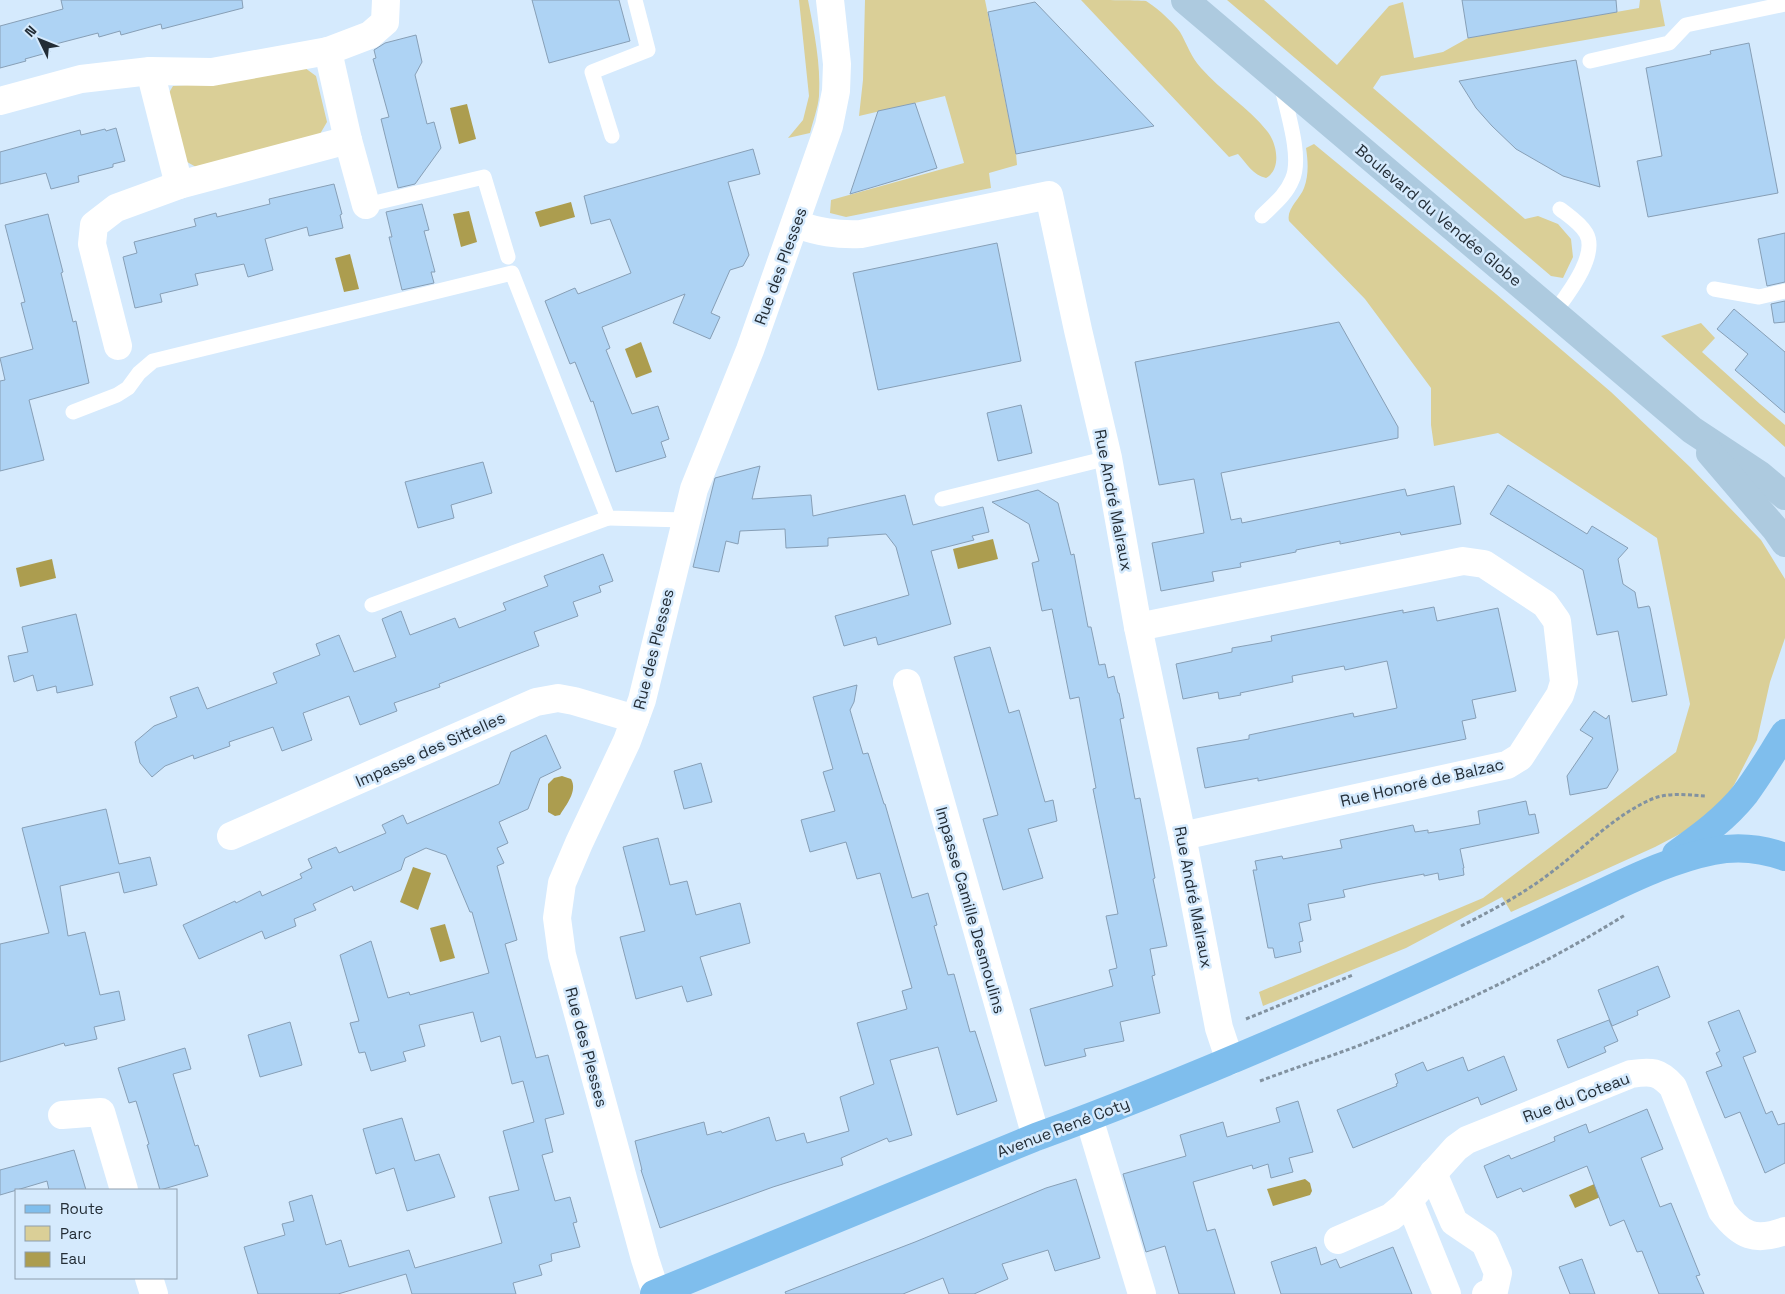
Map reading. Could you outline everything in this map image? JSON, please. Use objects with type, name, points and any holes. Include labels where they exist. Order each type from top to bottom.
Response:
[{"type":"main road","name":"Boulevard du Vendée Globe","points":[[1185,0],[1692,430],[1760,475],[1785,496]]},
{"type":"main road","name":"Boulevard du Vendée Globe","points":[[1692,430],[1785,543]]},
{"type":"main road","points":[[1656,868],[1705,834],[1732,809],[1745,794],[1785,733]]},
{"type":"main road","points":[[1656,868],[1713,851],[1732,849],[1752,849],[1785,857]]},
{"type":"main road","name":"Avenue René Coty","points":[[655,1294],[1036,1137],[1089,1118],[1230,1060],[1470,955],[1656,868]]},
{"type":"street","points":[[0,101],[82,79],[150,71],[212,72],[328,51],[370,35],[385,22],[386,0]]},
{"type":"street","name":"Rue des Plesses","points":[[655,1294],[562,956],[557,918],[562,883],[627,741],[642,700],[694,489],[750,350],[829,126],[836,91],[837,64],[832,1]]},
{"type":"street","points":[[328,51],[348,140],[366,205]]},
{"type":"street","points":[[150,71],[179,185]]},
{"type":"street","points":[[118,346],[92,244],[94,225],[116,208],[179,185],[348,140]]},
{"type":"street","name":"Rue André Malraux","points":[[795,224],[814,231],[834,235],[861,234],[1049,195],[1108,458],[1138,627],[1182,836],[1219,1028],[1230,1060]]},
{"type":"street","name":"Rue Honoré de Balzac","points":[[1138,627],[1463,561],[1484,564],[1545,604],[1557,621],[1564,682],[1560,694],[1520,757],[1506,765],[1182,836]]},
{"type":"street","name":"Impasse Camille Desmoulins","points":[[907,683],[1036,1137]]},
{"type":"street","name":"Impasse des Sittelles","points":[[231,836],[536,702],[558,698],[635,719]]},
{"type":"street","name":"Rue du Coteau","points":[[1338,1240],[1391,1217],[1456,1148],[1467,1140],[1631,1074],[1647,1072],[1662,1075],[1673,1087],[1722,1211],[1732,1225],[1749,1235],[1769,1236],[1785,1231]]},
{"type":"street","points":[[62,1115],[101,1112],[124,1189]]},
{"type":"street","points":[[1089,1118],[1142,1294]]},
{"type":"street","points":[[1434,1172],[1454,1222],[1485,1243],[1498,1273],[1494,1291],[1486,1294]]},
{"type":"street","points":[[1409,1200],[1447,1294]]},
{"type":"street","points":[[149,1279],[154,1294]]},
{"type":"lane","points":[[612,136],[592,72],[648,50],[635,0]]},
{"type":"lane","points":[[1590,61],[1669,43],[1686,25],[1785,4]]},
{"type":"lane","points":[[1262,216],[1281,198],[1296,171],[1296,151],[1280,80]]},
{"type":"lane","points":[[366,205],[484,177],[508,257]]},
{"type":"lane","points":[[1554,313],[1572,289],[1589,253],[1590,243],[1587,234],[1581,227],[1560,209]]},
{"type":"lane","points":[[73,412],[117,395],[128,388],[139,373],[153,361],[512,273],[608,518]]},
{"type":"lane","points":[[1714,289],[1759,297],[1785,291]]},
{"type":"lane","points":[[942,498],[1108,458]]},
{"type":"lane","points":[[372,604],[608,518],[685,520]]},
{"type":"path","points":[[1454,929],[1512,899],[1552,872],[1612,823],[1653,798],[1676,794],[1708,796]]},
{"type":"path","points":[[1259,1081],[1363,1044],[1476,994],[1587,938],[1633,910]]},
{"type":"path","points":[[1242,1021],[1359,972]]},
{"type":"green space","points":[[799,0],[808,0],[818,60],[819,96],[810,133],[788,138],[803,120],[809,96]]},
{"type":"green space","points":[[865,0],[985,0],[1017,165],[989,173],[991,188],[846,217],[830,213],[831,200],[964,163],[945,96],[859,116],[863,80]]},
{"type":"green space","points":[[1081,0],[1146,1],[1164,15],[1180,32],[1201,68],[1267,131],[1273,142],[1276,156],[1276,162],[1271,174],[1266,178],[1261,177],[1250,169],[1238,154],[1229,157]]},
{"type":"green space","points":[[1227,0],[1264,0],[1337,65],[1389,6],[1403,2],[1414,58],[1443,52],[1468,38],[1639,8],[1640,0],[1660,0],[1665,26],[1381,76],[1373,88],[1525,219],[1538,216],[1558,224],[1571,239],[1573,257],[1563,278],[1551,276]]},
{"type":"green space","points":[[301,65],[316,76],[327,122],[320,134],[196,167],[180,158],[164,101],[173,86],[229,82]]},
{"type":"green space","points":[[1314,144],[1496,294],[1611,392],[1690,467],[1761,540],[1785,579],[1785,638],[1770,682],[1757,740],[1734,785],[1722,802],[1697,825],[1655,847],[1511,912],[1502,897],[1406,948],[1263,1006],[1259,992],[1483,898],[1676,752],[1690,704],[1657,538],[1498,433],[1434,446],[1431,425],[1431,388],[1365,299],[1289,221],[1290,212],[1306,183],[1308,168],[1306,148]]},
{"type":"green space","points":[[1701,323],[1715,338],[1702,352],[1785,425],[1785,447],[1661,336]]},
{"type":"water","points":[[467,104],[476,139],[459,144],[450,108]]},
{"type":"water","points":[[571,202],[575,217],[540,227],[535,212]]},
{"type":"water","points":[[469,211],[477,242],[461,247],[453,214]]},
{"type":"water","points":[[350,254],[359,289],[344,292],[335,258]]},
{"type":"water","points":[[641,342],[652,372],[636,378],[625,349]]},
{"type":"water","points":[[993,539],[998,559],[958,569],[953,549]]},
{"type":"water","points":[[52,559],[56,578],[20,587],[16,568]]},
{"type":"water","points":[[562,776],[571,779],[573,788],[570,798],[560,815],[555,816],[548,812],[548,784],[554,778]]},
{"type":"water","points":[[413,867],[431,873],[418,910],[400,902]]},
{"type":"water","points":[[445,924],[455,958],[440,962],[430,928]]},
{"type":"water","points":[[1305,1179],[1310,1183],[1312,1191],[1310,1195],[1273,1206],[1267,1189]]},
{"type":"water","points":[[1599,1182],[1605,1195],[1575,1208],[1569,1195]]},
{"type":"building","points":[[61,0],[242,0],[243,8],[162,29],[161,24],[121,35],[120,31],[99,37],[98,33],[48,46],[50,52],[0,68],[0,26],[63,9]]},
{"type":"building","points":[[532,0],[619,0],[630,41],[549,63]]},
{"type":"building","points":[[1462,0],[1616,0],[1617,12],[1468,38]]},
{"type":"building","points":[[1035,2],[1154,126],[1016,154],[988,12]]},
{"type":"building","points":[[416,35],[422,62],[415,75],[427,124],[434,122],[441,148],[415,184],[398,188],[381,119],[389,117],[373,59],[376,58],[374,50],[385,43]]},
{"type":"building","points":[[1749,43],[1778,193],[1648,217],[1637,161],[1662,156],[1646,68],[1711,54],[1710,51]]},
{"type":"building","points":[[1576,60],[1600,187],[1563,176],[1516,149],[1476,108],[1459,81]]},
{"type":"building","points":[[915,103],[937,168],[850,194],[878,111]]},
{"type":"building","points":[[116,128],[125,161],[113,164],[113,167],[78,176],[79,182],[51,189],[46,173],[0,184],[0,152],[80,130],[81,135]]},
{"type":"building","points":[[753,149],[760,174],[728,182],[749,255],[743,266],[730,270],[711,313],[720,317],[710,339],[673,323],[685,294],[602,327],[610,348],[606,350],[632,414],[658,406],[669,439],[661,442],[666,457],[616,472],[593,401],[591,402],[575,362],[570,364],[545,301],[575,288],[578,294],[631,273],[610,219],[591,224],[584,196]]},
{"type":"building","points":[[334,184],[342,214],[340,215],[343,228],[309,236],[307,227],[265,239],[273,270],[248,277],[244,264],[195,274],[198,285],[160,294],[162,302],[135,308],[123,257],[137,253],[134,242],[196,226],[194,219],[216,213],[217,217],[270,204],[269,199]]},
{"type":"building","points":[[422,204],[429,230],[424,231],[435,272],[431,272],[434,283],[402,290],[389,237],[392,237],[386,212]]},
{"type":"building","points":[[48,214],[63,272],[61,273],[73,322],[76,321],[89,383],[29,400],[44,460],[0,471],[0,381],[5,380],[0,358],[33,349],[21,303],[25,302],[5,225]]},
{"type":"building","points":[[1785,233],[1785,282],[1767,286],[1758,239]]},
{"type":"building","points":[[997,243],[1021,361],[878,390],[853,273]]},
{"type":"building","points":[[1785,301],[1785,322],[1774,323],[1771,304]]},
{"type":"building","points":[[1734,309],[1785,352],[1785,413],[1735,370],[1748,354],[1717,329]]},
{"type":"building","points":[[1339,322],[1398,427],[1398,438],[1221,473],[1231,520],[1241,518],[1242,523],[1405,489],[1407,496],[1454,486],[1461,524],[1401,535],[1400,532],[1340,544],[1340,541],[1296,550],[1296,552],[1240,563],[1241,567],[1212,572],[1214,581],[1161,591],[1152,543],[1204,533],[1194,479],[1159,485],[1135,362]]},
{"type":"building","points":[[1021,405],[1032,453],[998,461],[987,413]]},
{"type":"building","points":[[483,462],[492,493],[451,505],[454,518],[418,528],[405,482]]},
{"type":"building","points":[[760,466],[752,499],[811,495],[813,516],[905,495],[913,525],[983,507],[989,532],[972,536],[974,540],[931,551],[951,624],[878,645],[876,637],[844,646],[835,616],[909,595],[896,547],[886,534],[828,538],[828,546],[786,548],[785,529],[740,531],[738,544],[726,541],[719,572],[693,567],[715,478]]},
{"type":"building","points":[[1508,485],[1587,534],[1592,526],[1628,548],[1618,559],[1623,584],[1635,592],[1638,608],[1649,606],[1650,608],[1667,695],[1632,702],[1618,631],[1597,635],[1583,570],[1490,514]]},
{"type":"building","points":[[1038,490],[1058,503],[1071,555],[1074,554],[1088,627],[1091,627],[1099,665],[1105,664],[1108,678],[1114,676],[1119,693],[1124,718],[1120,719],[1135,799],[1140,798],[1155,878],[1153,879],[1167,946],[1150,949],[1155,975],[1152,976],[1160,1013],[1120,1022],[1124,1041],[1084,1049],[1086,1056],[1045,1066],[1030,1009],[1113,986],[1109,970],[1117,968],[1106,916],[1118,914],[1093,789],[1096,788],[1079,697],[1070,699],[1052,609],[1042,611],[1032,563],[1039,561],[1029,524],[992,502]]},
{"type":"building","points":[[603,554],[613,581],[599,586],[601,592],[573,602],[578,616],[534,632],[539,646],[439,684],[440,687],[394,703],[397,711],[360,725],[349,696],[303,713],[312,740],[282,751],[273,727],[229,742],[230,746],[194,759],[193,755],[165,766],[152,777],[140,763],[135,742],[154,726],[177,717],[170,697],[198,687],[207,709],[277,683],[273,673],[320,655],[316,644],[339,635],[354,672],[396,657],[382,619],[401,611],[410,635],[455,618],[459,628],[506,610],[503,603],[548,586],[544,576]]},
{"type":"building","points":[[1434,607],[1437,621],[1498,608],[1516,691],[1472,700],[1476,718],[1462,721],[1466,739],[1258,781],[1258,778],[1205,788],[1197,748],[1249,739],[1249,735],[1353,713],[1354,717],[1397,708],[1387,661],[1345,670],[1344,666],[1292,676],[1293,682],[1219,699],[1218,692],[1183,699],[1176,664],[1232,652],[1232,648],[1272,641],[1271,636],[1403,610],[1403,613]]},
{"type":"building","points":[[76,614],[93,685],[57,693],[56,686],[37,691],[33,675],[14,682],[8,656],[28,652],[22,627]]},
{"type":"building","points":[[990,647],[1009,713],[1019,710],[1045,802],[1053,800],[1057,821],[1028,829],[1043,878],[1003,890],[983,819],[998,815],[954,657]]},
{"type":"building","points":[[857,685],[854,702],[850,710],[863,754],[868,753],[912,898],[928,893],[937,925],[934,926],[948,975],[954,974],[970,1032],[975,1031],[997,1101],[957,1115],[938,1047],[890,1060],[912,1135],[889,1142],[887,1138],[841,1158],[843,1165],[773,1187],[660,1228],[641,1170],[635,1141],[704,1122],[707,1135],[721,1131],[722,1133],[769,1117],[776,1141],[804,1133],[807,1143],[849,1131],[840,1097],[874,1084],[857,1023],[907,1009],[902,991],[912,988],[880,873],[857,879],[846,842],[810,852],[801,820],[835,811],[823,772],[833,769],[813,697]]},
{"type":"building","points":[[1594,711],[1606,719],[1609,715],[1618,770],[1607,788],[1570,795],[1567,776],[1593,738],[1580,730]]},
{"type":"building","points":[[546,735],[561,768],[540,778],[528,809],[499,822],[508,843],[497,848],[504,863],[497,866],[517,940],[505,944],[536,1058],[548,1055],[564,1114],[545,1119],[553,1152],[542,1155],[555,1201],[570,1197],[577,1222],[573,1223],[580,1247],[551,1254],[552,1261],[539,1265],[542,1275],[513,1283],[516,1294],[412,1294],[406,1274],[338,1294],[258,1294],[244,1247],[285,1235],[282,1224],[294,1221],[289,1202],[312,1195],[326,1245],[341,1240],[349,1267],[409,1250],[415,1268],[502,1243],[489,1197],[519,1190],[503,1131],[534,1122],[523,1081],[512,1084],[500,1036],[481,1042],[473,1012],[419,1025],[425,1046],[403,1052],[406,1061],[371,1071],[365,1052],[359,1053],[350,1023],[359,1021],[340,955],[371,941],[388,998],[409,992],[410,995],[489,973],[472,912],[470,912],[446,855],[426,848],[405,858],[401,870],[354,891],[352,886],[313,904],[316,910],[294,919],[296,926],[265,939],[262,931],[199,959],[183,925],[260,891],[262,896],[302,878],[300,874],[312,868],[308,859],[336,847],[339,853],[386,833],[382,825],[403,815],[407,824],[499,784],[511,752]]},
{"type":"building","points":[[701,763],[712,802],[684,809],[674,771]]},
{"type":"building","points":[[1526,801],[1529,815],[1535,814],[1539,833],[1460,849],[1464,875],[1439,880],[1438,873],[1424,876],[1424,874],[1343,890],[1345,897],[1308,904],[1311,920],[1299,923],[1303,941],[1299,942],[1301,952],[1275,958],[1273,948],[1268,948],[1253,870],[1257,870],[1255,861],[1282,856],[1283,859],[1342,848],[1340,840],[1413,825],[1415,832],[1428,830],[1428,833],[1480,824],[1478,811]]},
{"type":"building","points":[[106,809],[119,864],[150,857],[157,885],[124,893],[119,872],[60,886],[68,936],[85,932],[100,995],[119,991],[125,1020],[94,1027],[97,1039],[65,1046],[64,1043],[0,1062],[0,944],[49,933],[22,828]]},
{"type":"building","points":[[658,838],[670,885],[687,881],[696,915],[740,903],[750,943],[700,957],[712,995],[687,1002],[682,986],[636,999],[620,937],[645,931],[623,847]]},
{"type":"building","points":[[1658,966],[1670,997],[1637,1011],[1638,1015],[1612,1026],[1598,990]]},
{"type":"building","points":[[1739,1010],[1756,1052],[1743,1057],[1766,1114],[1772,1111],[1778,1125],[1785,1123],[1785,1163],[1765,1173],[1740,1112],[1725,1118],[1706,1072],[1722,1066],[1716,1053],[1720,1051],[1708,1022]]},
{"type":"building","points":[[1609,1020],[1618,1041],[1604,1047],[1606,1052],[1568,1068],[1557,1040]]},
{"type":"building","points":[[290,1022],[302,1065],[260,1077],[248,1035]]},
{"type":"building","points":[[185,1048],[191,1069],[173,1074],[195,1146],[198,1145],[208,1176],[160,1189],[136,1101],[129,1103],[118,1068]]},
{"type":"building","points":[[1504,1056],[1517,1090],[1481,1105],[1478,1097],[1353,1148],[1337,1110],[1397,1086],[1395,1074],[1423,1062],[1427,1071],[1463,1057],[1468,1071]]},
{"type":"building","points":[[1298,1101],[1313,1152],[1289,1158],[1293,1172],[1271,1178],[1268,1164],[1253,1169],[1252,1165],[1193,1182],[1207,1231],[1215,1229],[1235,1294],[1179,1294],[1165,1246],[1146,1252],[1123,1174],[1186,1156],[1180,1135],[1223,1122],[1227,1137],[1280,1122],[1276,1108]]},
{"type":"building","points":[[1647,1109],[1663,1149],[1641,1158],[1660,1207],[1671,1203],[1700,1275],[1696,1276],[1704,1294],[1659,1294],[1642,1251],[1637,1252],[1624,1220],[1610,1226],[1587,1166],[1523,1192],[1521,1188],[1497,1198],[1484,1166],[1509,1155],[1511,1159],[1555,1141],[1554,1137],[1586,1124],[1589,1133]]},
{"type":"building","points":[[402,1118],[415,1161],[439,1154],[455,1197],[407,1211],[394,1168],[376,1174],[363,1129]]},
{"type":"building","points":[[74,1150],[86,1189],[49,1189],[47,1181],[0,1195],[0,1170]]},
{"type":"building","points":[[1076,1179],[1100,1258],[1055,1271],[1048,1250],[1002,1264],[1008,1279],[974,1294],[949,1294],[943,1278],[903,1294],[786,1294],[785,1292],[915,1242],[1046,1188]]},
{"type":"building","points":[[1316,1247],[1321,1265],[1336,1259],[1340,1268],[1393,1247],[1412,1294],[1281,1294],[1271,1262]]},
{"type":"building","points":[[1582,1259],[1595,1294],[1570,1294],[1559,1267]]}]
